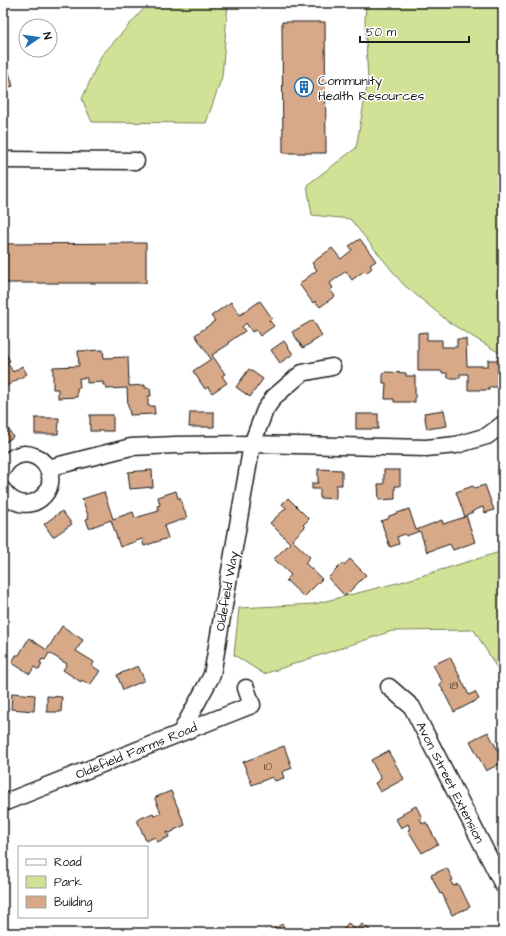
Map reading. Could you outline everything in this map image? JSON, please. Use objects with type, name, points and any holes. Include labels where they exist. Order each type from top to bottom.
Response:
[{"type":"street","points":[[3,160],[136,161]]},
{"type":"street","name":"Oldefield Way","points":[[181,732],[212,675],[252,444],[265,410],[274,397],[302,373],[332,367]]},
{"type":"street","points":[[48,468],[131,447],[252,444],[426,448],[449,446],[486,436],[503,424]]},
{"type":"street","points":[[3,469],[5,464],[11,458],[28,454],[36,456],[43,461],[48,468],[50,476],[48,491],[36,502],[21,504],[7,497],[3,490]]},
{"type":"street","name":"Avon Street Extension","points":[[389,687],[412,707],[503,884]]},
{"type":"street","name":"Oldefield Farms Road","points":[[3,803],[252,705],[246,688]]},
{"type":"green space","points":[[149,3],[228,3],[222,77],[206,123],[92,122],[82,99],[101,56]]},
{"type":"green space","points":[[366,3],[503,3],[503,355],[450,323],[403,284],[350,219],[312,215],[307,185],[356,148],[368,81],[365,20]]},
{"type":"green space","points":[[503,551],[503,678],[474,630],[392,631],[264,674],[234,655],[239,608],[314,604],[401,582]]},
{"type":"building","name":"Community Health Resources","points":[[282,22],[325,22],[326,153],[283,153]]},
{"type":"building","points":[[3,52],[13,86],[3,89]]},
{"type":"building","points":[[360,239],[376,261],[370,265],[372,268],[366,273],[364,271],[352,280],[346,271],[330,283],[333,288],[330,290],[335,296],[320,307],[315,301],[313,303],[299,284],[317,270],[312,263],[332,248],[341,259],[352,250],[349,246]]},
{"type":"building","points":[[146,243],[146,283],[3,283],[3,244]]},
{"type":"building","points":[[260,301],[272,318],[269,320],[274,326],[260,336],[256,330],[252,332],[246,323],[242,327],[245,331],[212,355],[225,374],[222,376],[227,383],[212,393],[208,387],[205,389],[193,371],[211,359],[195,335],[215,321],[211,316],[231,302],[240,315]]},
{"type":"building","points":[[313,320],[322,336],[303,348],[292,332]]},
{"type":"building","points":[[427,332],[427,340],[442,340],[442,347],[457,347],[457,339],[466,339],[467,366],[488,366],[488,360],[498,360],[499,387],[489,387],[489,390],[468,390],[468,374],[460,374],[460,378],[448,378],[447,373],[442,373],[441,371],[418,371],[418,333]]},
{"type":"building","points":[[284,341],[293,354],[280,363],[271,350]]},
{"type":"building","points":[[103,350],[104,358],[128,357],[129,386],[145,385],[145,388],[150,388],[151,396],[148,396],[148,406],[154,406],[155,414],[130,415],[127,388],[106,389],[106,385],[103,385],[103,382],[87,383],[87,378],[79,378],[80,388],[77,388],[77,397],[58,398],[58,389],[53,389],[53,367],[79,366],[78,351]]},
{"type":"building","points":[[5,352],[10,361],[7,362],[13,372],[22,366],[27,374],[3,388],[3,354]]},
{"type":"building","points":[[249,369],[263,379],[250,397],[236,387]]},
{"type":"building","points":[[386,372],[406,373],[406,376],[415,376],[415,402],[394,402],[394,399],[385,399],[386,383],[383,383],[383,374]]},
{"type":"building","points":[[444,410],[447,426],[427,429],[424,413]]},
{"type":"building","points":[[190,412],[214,412],[214,427],[189,427]]},
{"type":"building","points":[[356,414],[378,414],[378,429],[356,429]]},
{"type":"building","points":[[90,415],[113,415],[113,431],[90,431]]},
{"type":"building","points":[[35,418],[59,418],[58,434],[35,434]]},
{"type":"building","points":[[5,423],[13,437],[3,444],[3,424]]},
{"type":"building","points":[[318,469],[342,470],[342,485],[336,485],[336,499],[320,498],[320,489],[312,489],[312,483],[318,483]]},
{"type":"building","points":[[152,470],[153,487],[130,489],[128,472]]},
{"type":"building","points":[[384,470],[400,470],[400,486],[395,486],[395,499],[379,500],[378,484],[384,484]]},
{"type":"building","points":[[485,485],[494,510],[485,513],[483,507],[466,515],[475,542],[453,550],[450,544],[427,552],[420,531],[406,536],[405,534],[397,537],[399,544],[390,547],[381,521],[388,519],[389,516],[409,509],[416,530],[442,520],[443,524],[465,517],[456,492],[473,486],[475,488]]},
{"type":"building","points":[[176,491],[187,518],[164,526],[168,538],[144,546],[142,539],[120,547],[111,520],[89,528],[86,519],[89,518],[82,499],[104,492],[113,519],[133,512],[135,518],[159,511],[157,506],[160,505],[158,497]]},
{"type":"building","points":[[288,498],[309,519],[303,525],[305,527],[292,540],[310,557],[305,563],[322,579],[304,597],[286,580],[291,575],[274,559],[290,543],[270,523],[286,508],[282,504]]},
{"type":"building","points":[[62,511],[72,524],[53,537],[44,524]]},
{"type":"building","points":[[350,559],[366,575],[345,596],[328,578],[343,563],[344,565]]},
{"type":"building","points":[[62,626],[83,640],[76,651],[94,662],[92,666],[100,671],[90,685],[82,680],[81,682],[63,670],[67,664],[49,653],[45,660],[42,659],[40,663],[42,664],[39,670],[34,667],[30,674],[12,663],[16,655],[19,655],[29,638],[47,650]]},
{"type":"building","points":[[450,657],[469,695],[475,692],[479,699],[454,712],[440,685],[442,681],[433,665]]},
{"type":"building","points":[[138,666],[144,679],[143,681],[123,690],[117,675]]},
{"type":"building","points":[[12,693],[35,695],[34,711],[11,709]]},
{"type":"building","points":[[47,696],[62,697],[61,712],[47,712]]},
{"type":"building","points":[[488,732],[498,751],[503,749],[503,762],[486,771],[470,741]]},
{"type":"building","points":[[284,746],[292,768],[282,772],[284,778],[275,781],[272,777],[252,785],[243,762]]},
{"type":"building","points":[[388,751],[404,779],[380,792],[375,783],[381,779],[371,760]]},
{"type":"building","points":[[171,791],[185,825],[170,833],[167,832],[169,837],[157,842],[155,837],[146,841],[137,820],[153,813],[154,816],[161,813],[155,799],[156,797]]},
{"type":"building","points":[[416,806],[422,818],[420,819],[423,824],[426,822],[438,844],[422,853],[408,830],[410,829],[408,824],[401,828],[396,819],[403,815],[403,813]]},
{"type":"building","points":[[447,868],[453,880],[451,881],[453,886],[458,884],[470,907],[452,915],[442,893],[440,894],[431,875]]},
{"type":"building","points":[[348,923],[357,930],[362,924],[370,930],[368,933],[341,933]]},
{"type":"building","points":[[282,924],[288,933],[268,933]]},
{"type":"building","points":[[266,930],[268,933],[261,933]]},
{"type":"place","name":"Community Health Resources","points":[[304,87]]}]
